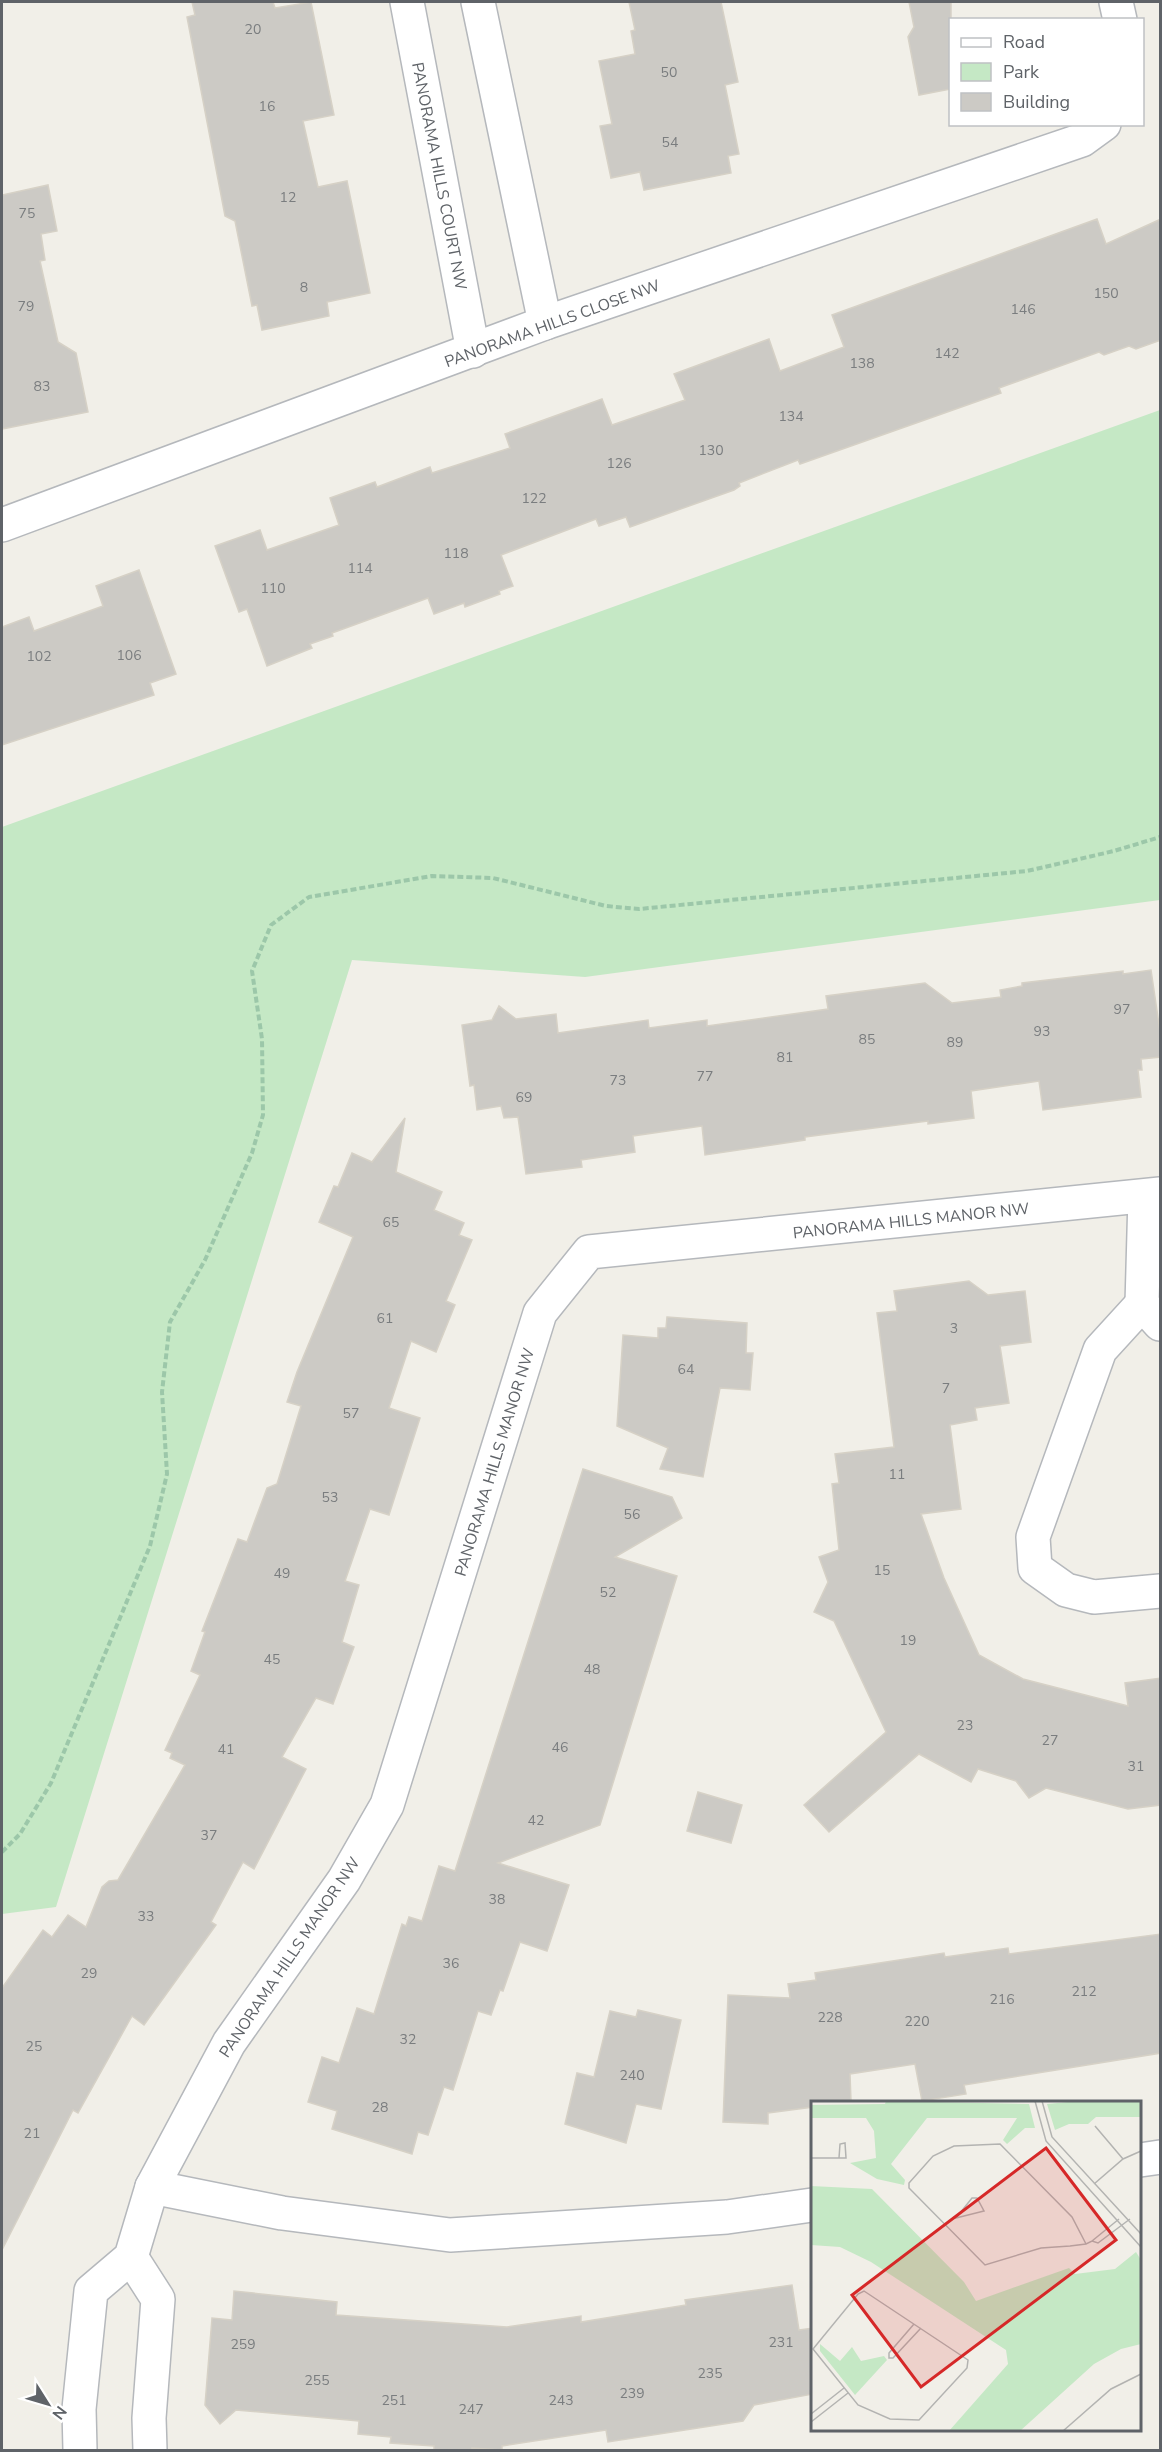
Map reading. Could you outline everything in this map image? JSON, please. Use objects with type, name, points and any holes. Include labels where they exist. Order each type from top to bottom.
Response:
[{"type":"street","name":"PANORAMA HILLS COURT NW","points":[[406,2],[473,351]]},
{"type":"street","points":[[478,2],[545,323]]},
{"type":"street","points":[[1116,2],[1120,18]]},
{"type":"street","name":"PANORAMA HILLS CLOSE NW","points":[[2,525],[545,323],[1082,140],[1101,126]]},
{"type":"street","points":[[1153,1196],[1151,1314],[1100,1350],[1034,1537],[1035,1568],[1066,1590],[1094,1597],[1161,1591]]},
{"type":"street","name":"PANORAMA HILLS MANOR NW","points":[[131,2257],[152,2187],[229,2043],[344,1880],[387,1805],[540,1313],[589,1252],[1153,1196]]},
{"type":"street","points":[[1141,2160],[1161,2157]]},
{"type":"street","points":[[152,2187],[282,2213],[450,2235],[728,2217],[811,2205]]},
{"type":"street","points":[[80,2451],[79,2409],[91,2291],[131,2257],[158,2299],[149,2418],[150,2451]]},
{"type":"path","points":[[2,1852],[20,1834],[51,1783],[150,1546],[167,1474],[162,1392],[170,1322],[205,1260],[252,1153],[262,1115],[262,1039],[252,970],[271,925],[309,897],[432,876],[493,878],[606,906],[639,909],[1027,871],[1114,851],[1161,837]]},
{"type":"green space","points":[[1160,410],[1160,900],[585,977],[352,960],[56,1907],[2,1914],[2,827]]},
{"type":"building","points":[[192,2],[273,2],[275,8],[311,2],[334,115],[303,121],[318,187],[347,181],[370,293],[327,302],[329,316],[262,330],[257,305],[252,306],[235,221],[225,216],[187,17],[195,15]]},
{"type":"building","points":[[629,2],[721,2],[738,82],[725,85],[739,154],[728,156],[731,173],[644,190],[640,172],[611,178],[600,126],[612,124],[599,61],[635,54],[631,31],[635,30]]},
{"type":"building","points":[[909,2],[951,2],[949,89],[919,95],[908,37],[914,27]]},
{"type":"building","points":[[48,185],[57,231],[41,234],[45,260],[40,261],[58,342],[76,353],[88,412],[2,429],[2,195]]},
{"type":"building","points":[[1097,219],[1106,244],[1161,219],[1161,340],[1136,349],[1129,346],[1104,355],[1099,352],[999,388],[1001,393],[800,464],[798,460],[739,483],[740,486],[734,490],[630,527],[626,517],[599,526],[596,519],[501,555],[513,586],[499,591],[500,594],[465,607],[464,603],[434,614],[428,598],[332,633],[333,636],[310,644],[312,648],[267,666],[247,609],[239,612],[215,546],[260,530],[267,550],[339,525],[330,498],[375,482],[377,487],[430,467],[432,473],[510,448],[505,434],[602,399],[612,425],[685,400],[674,374],[769,339],[780,371],[844,347],[832,315]]},
{"type":"building","points":[[139,570],[176,674],[150,683],[154,695],[2,745],[2,627],[29,617],[34,631],[103,606],[96,586]]},
{"type":"building","points":[[1151,970],[1161,1038],[1161,1057],[1141,1059],[1142,1070],[1138,1070],[1141,1097],[1043,1110],[1039,1081],[971,1091],[974,1118],[928,1124],[928,1121],[805,1137],[805,1140],[705,1155],[702,1126],[633,1136],[635,1152],[581,1160],[582,1167],[526,1174],[518,1117],[504,1118],[501,1106],[477,1110],[474,1085],[470,1086],[462,1025],[492,1020],[499,1006],[516,1019],[556,1014],[558,1033],[648,1020],[649,1028],[707,1020],[707,1026],[828,1009],[826,996],[925,983],[952,1003],[1001,997],[1000,990],[1022,986],[1022,983],[1123,971],[1123,974]]},
{"type":"building","points":[[405,1118],[396,1172],[442,1192],[434,1210],[464,1223],[459,1235],[472,1240],[446,1301],[455,1305],[436,1352],[411,1341],[389,1408],[420,1418],[389,1515],[370,1509],[345,1581],[359,1585],[342,1642],[354,1647],[333,1704],[316,1698],[282,1757],[306,1769],[254,1869],[243,1862],[211,1922],[216,1925],[144,2025],[132,2016],[78,2113],[73,2110],[2,2250],[2,1988],[43,1930],[52,1937],[68,1915],[86,1927],[102,1887],[109,1881],[118,1880],[185,1765],[170,1758],[172,1753],[165,1750],[200,1675],[191,1671],[205,1632],[202,1631],[238,1539],[247,1542],[267,1488],[277,1484],[301,1406],[287,1402],[297,1372],[353,1237],[319,1222],[334,1186],[338,1187],[352,1153],[372,1162]]},
{"type":"building","points":[[969,1281],[988,1295],[1025,1291],[1031,1342],[1000,1346],[1009,1403],[975,1408],[977,1420],[950,1425],[961,1509],[921,1514],[944,1578],[979,1655],[1023,1679],[1128,1706],[1125,1683],[1161,1678],[1161,1805],[1128,1809],[1046,1788],[1029,1798],[1016,1781],[978,1769],[971,1782],[919,1754],[829,1832],[804,1805],[886,1732],[834,1621],[814,1612],[828,1582],[819,1557],[839,1550],[832,1484],[839,1483],[835,1454],[894,1447],[877,1313],[897,1311],[894,1291]]},
{"type":"building","points":[[667,1317],[747,1323],[746,1353],[753,1353],[750,1390],[720,1388],[703,1477],[660,1469],[668,1448],[617,1426],[623,1335],[658,1338],[658,1328],[666,1328]]},
{"type":"building","points":[[583,1469],[672,1497],[682,1518],[615,1557],[677,1576],[600,1825],[498,1863],[569,1885],[547,1951],[520,1942],[503,1991],[500,1990],[491,2015],[478,2011],[453,2090],[444,2087],[428,2135],[418,2132],[412,2154],[332,2129],[337,2111],[308,2102],[322,2057],[339,2063],[357,2008],[374,2014],[402,1924],[406,1926],[409,1917],[422,1921],[439,1866],[455,1871]]},
{"type":"building","points":[[698,1792],[742,1805],[731,1843],[687,1831]]},
{"type":"building","points":[[1161,1934],[1161,2053],[964,2085],[966,2094],[922,2101],[915,2064],[850,2074],[851,2101],[811,2101],[811,2107],[768,2113],[768,2124],[723,2122],[728,1995],[790,1998],[788,1984],[816,1980],[815,1973],[944,1953],[945,1957],[1008,1948],[1009,1954]]},
{"type":"building","points":[[638,2010],[681,2020],[661,2109],[636,2104],[626,2143],[565,2124],[577,2073],[594,2077],[610,2011],[636,2017]]},
{"type":"building","points":[[792,2285],[799,2330],[811,2328],[811,2394],[754,2405],[743,2421],[608,2442],[606,2430],[502,2446],[502,2450],[472,2448],[472,2451],[434,2451],[434,2446],[390,2443],[391,2437],[358,2434],[359,2421],[236,2410],[220,2424],[205,2405],[212,2318],[232,2320],[234,2291],[337,2302],[336,2315],[507,2327],[581,2316],[581,2322],[686,2305],[685,2300]]}]
